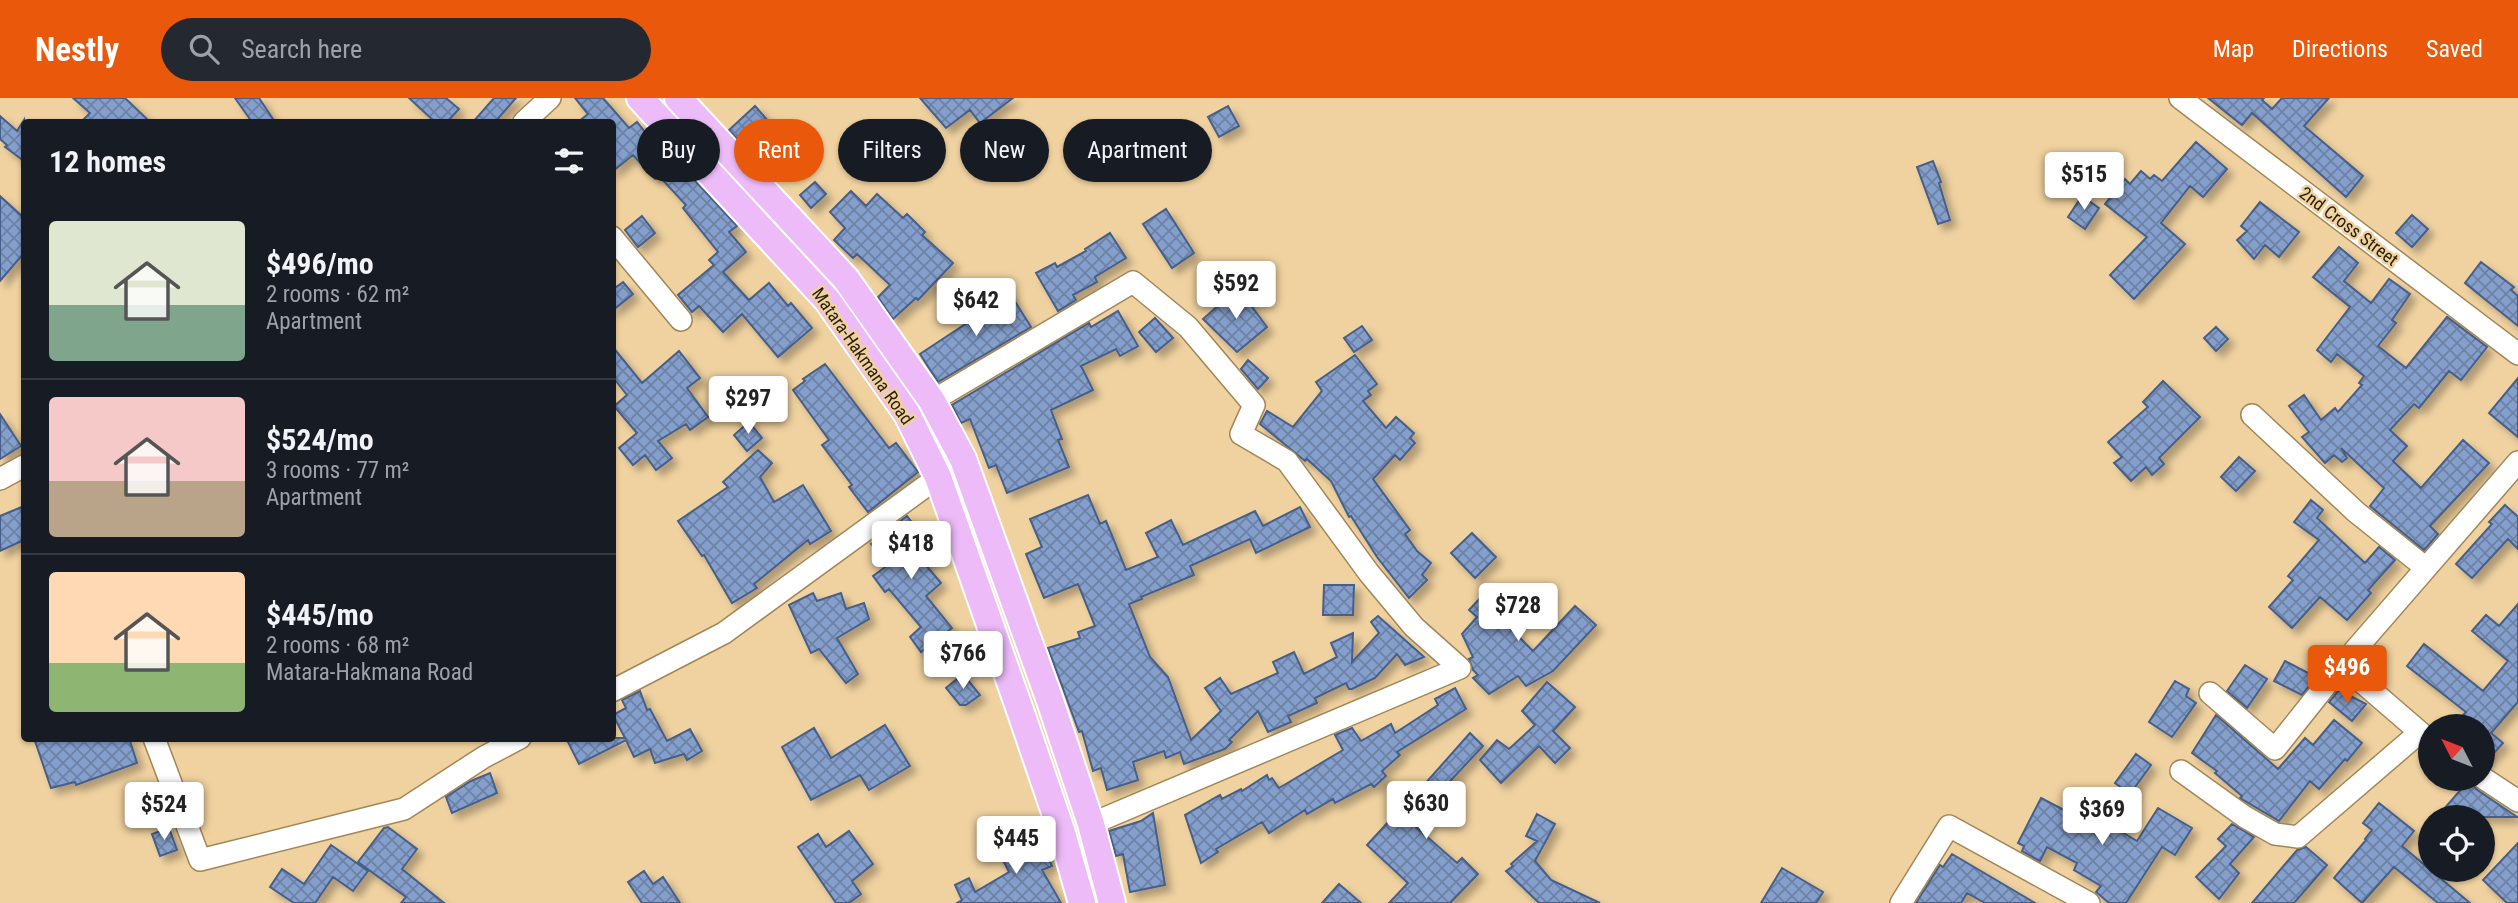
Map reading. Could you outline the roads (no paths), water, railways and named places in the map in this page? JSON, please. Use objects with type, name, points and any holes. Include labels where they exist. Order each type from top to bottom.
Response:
[{"type":"main road","name":"Matara-Hakmana Road","points":[[640,98],[827,300],[907,414],[938,477],[1062,833],[1082,903]]},
{"type":"main road","name":"Matara-Hakmana Road","points":[[678,98],[846,279],[932,401],[963,459],[1049,698],[1091,824],[1112,903]]},
{"type":"street","points":[[527,119],[550,98]]},
{"type":"street","name":"2nd Cross Street","points":[[2180,98],[2518,354]]},
{"type":"street","points":[[616,242],[681,320]]},
{"type":"street","points":[[932,401],[1133,282],[1188,327],[1254,405],[1241,434],[1287,461],[1391,600],[1414,627],[1460,668],[1091,824]]},
{"type":"street","points":[[2252,415],[2365,520],[2426,568]]},
{"type":"street","points":[[616,689],[724,633],[963,459]]},
{"type":"street","points":[[2210,693],[2276,748],[2342,665],[2518,462]]},
{"type":"street","points":[[0,479],[21,468]]},
{"type":"street","points":[[2342,665],[2418,731]]},
{"type":"street","points":[[156,742],[200,860],[404,809],[484,757],[512,742]]},
{"type":"street","points":[[2181,771],[2245,817],[2275,834],[2298,837],[2418,743]]},
{"type":"street","points":[[2496,786],[2518,800]]},
{"type":"street","points":[[1901,903],[1949,826],[2054,895],[2089,903]]}]
